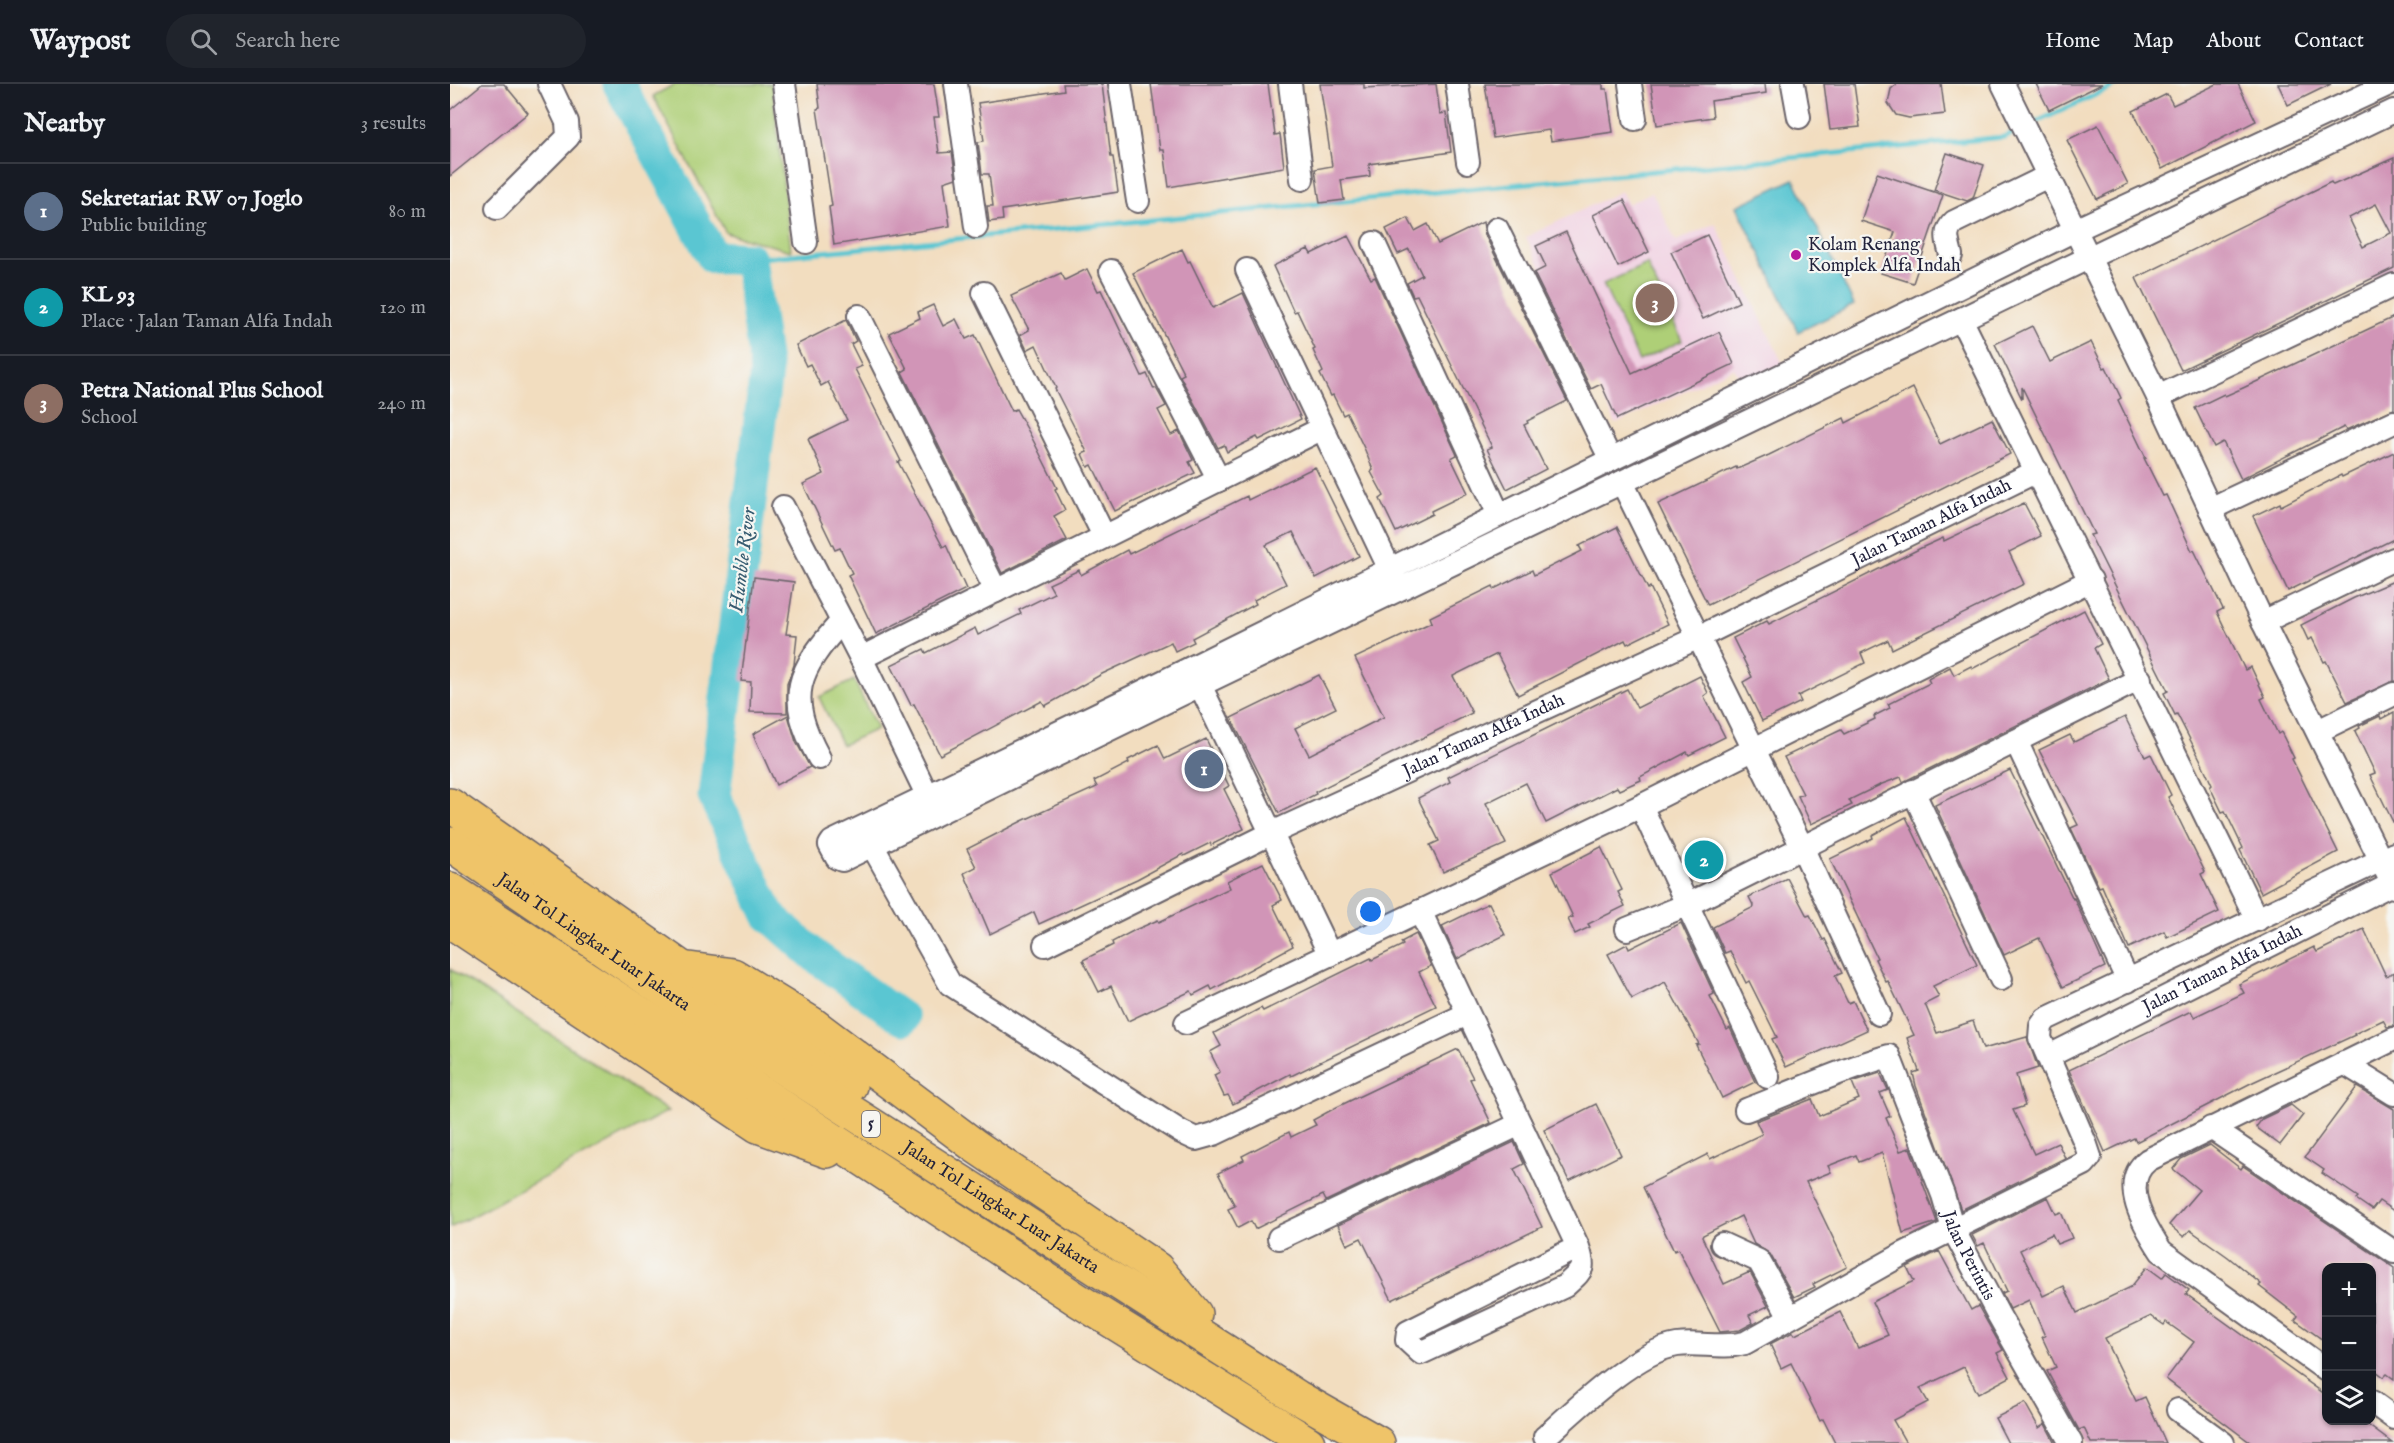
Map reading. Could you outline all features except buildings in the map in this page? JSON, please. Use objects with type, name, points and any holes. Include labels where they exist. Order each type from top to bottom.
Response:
[{"type":"highway","points":[[450,805],[963,1168],[1195,1314],[1243,1340],[1264,1355],[1297,1397]]},
{"type":"highway","name":"Jalan Tol Lingkar Luar Jakarta","points":[[450,844],[697,1013],[1297,1397],[1378,1443]]},
{"type":"highway","name":"Jalan Tol Lingkar Luar Jakarta","points":[[450,889],[1078,1300],[1308,1443]]},
{"type":"highway","points":[[450,921],[758,1126],[880,1170]]},
{"type":"street","points":[[497,208],[568,137],[567,122],[549,84]]},
{"type":"street","points":[[784,84],[806,242]]},
{"type":"street","points":[[956,84],[976,227]]},
{"type":"street","points":[[1120,84],[1138,201]]},
{"type":"street","points":[[1290,84],[1302,178]]},
{"type":"street","points":[[1457,84],[1468,162]]},
{"type":"street","points":[[1630,84],[1635,119]]},
{"type":"street","points":[[1793,84],[1799,117]]},
{"type":"street","points":[[2394,89],[2390,84],[2075,230],[1389,568],[932,805],[872,845],[840,860],[830,844],[932,805],[1200,685],[2394,111]]},
{"type":"street","points":[[2006,91],[2158,398],[2263,622],[2394,885]]},
{"type":"street","points":[[1951,255],[1946,234],[1947,228],[2044,167]]},
{"type":"street","points":[[1497,229],[1611,460]]},
{"type":"street","points":[[1374,243],[1499,515]]},
{"type":"street","points":[[1247,270],[1399,589]]},
{"type":"street","points":[[1111,271],[1219,480]]},
{"type":"street","points":[[2158,398],[2394,285]]},
{"type":"street","points":[[984,293],[1104,537]]},
{"type":"street","points":[[859,316],[996,591]]},
{"type":"street","name":"Jalan Taman Alfa Indah","points":[[1961,319],[2257,920]]},
{"type":"street","points":[[2210,509],[2394,422]]},
{"type":"street","points":[[861,658],[1321,429]]},
{"type":"street","name":"Jalan Taman Alfa Indah","points":[[1045,945],[1270,834],[1699,637],[2037,471]]},
{"type":"street","points":[[1622,482],[1802,847],[1879,1014]]},
{"type":"street","points":[[783,507],[861,658],[932,805]]},
{"type":"street","points":[[2263,622],[2394,558]]},
{"type":"street","points":[[1186,1023],[1641,806],[2091,580]]},
{"type":"street","points":[[819,758],[801,721],[800,690],[807,667],[816,650],[842,621]]},
{"type":"street","points":[[1627,929],[1689,904],[2140,679]]},
{"type":"street","points":[[1200,685],[1330,955]]},
{"type":"street","points":[[2318,731],[2394,694]]},
{"type":"street","name":"Jalan Taman Alfa Indah","points":[[2016,741],[2128,981]]},
{"type":"street","points":[[1913,791],[2001,979]]},
{"type":"street","points":[[1641,806],[1689,904],[1768,1077]]},
{"type":"street","points":[[872,845],[950,984],[1181,1132],[1196,1139],[1214,1134],[1467,1014]]},
{"type":"street","name":"Jalan Taman Alfa Indah","points":[[2381,858],[2257,920],[2046,1019],[2042,1023],[2040,1038],[2049,1056],[2394,885]]},
{"type":"street","points":[[1420,911],[1578,1247],[1583,1262],[1582,1270],[1565,1286],[1421,1353],[1407,1340],[1407,1332],[1578,1247]]},
{"type":"street","points":[[2322,1367],[2161,1251],[2146,1228],[2134,1188],[2135,1175],[2140,1166],[2148,1160],[2394,1039]]},
{"type":"street","name":"Jalan Perintis","points":[[1746,1110],[1785,1096],[1828,1076],[1889,1056],[1943,1195],[1953,1229],[2071,1443]]},
{"type":"street","points":[[1545,1437],[1622,1371],[1661,1348],[1678,1345],[1729,1347],[1745,1343],[1953,1229],[2084,1164],[2090,1157],[2049,1056]]},
{"type":"street","points":[[2344,1063],[2394,1094]]},
{"type":"street","points":[[1278,1238],[1520,1124]]},
{"type":"street","points":[[2211,1128],[2394,1252]]},
{"type":"street","points":[[1722,1244],[1758,1261],[1790,1317]]},
{"type":"street","points":[[2376,1405],[2394,1418]]},
{"type":"street","points":[[2178,1410],[2223,1443]]},
{"type":"shaded area","points":[[1621,191],[1628,204],[1652,192],[1676,241],[1715,223],[1783,364],[1742,384],[1734,368],[1616,424],[1526,237]]},
{"type":"green space","points":[[675,84],[772,84],[791,251],[726,233],[653,96]]},
{"type":"green space","points":[[1647,264],[1682,341],[1639,361],[1603,284]]},
{"type":"green space","points":[[854,680],[877,729],[842,745],[819,697]]},
{"type":"green space","points":[[450,969],[668,1111],[450,1228]]},
{"type":"water","name":"Kolam Renang Komplek Alfa Indah","points":[[1794,179],[1854,305],[1798,332],[1737,206]]},
{"type":"waterway","name":"Humble River","points":[[619,84],[713,257],[750,259],[766,371],[714,796],[769,915],[815,956],[903,1019]]},
{"type":"waterway","points":[[2030,125],[2119,84]]},
{"type":"waterway","points":[[750,259],[2004,137],[2019,130]]},
{"type":"place","name":"Kolam Renang Komplek Alfa Indah","points":[[1796,255]]},
{"type":"place","name":"Petra National Plus School","points":[[1655,303]]},
{"type":"place","name":"Sekretariat RW 07 Joglo","points":[[1204,769]]},
{"type":"place","name":"KL 93","points":[[1704,860]]}]
